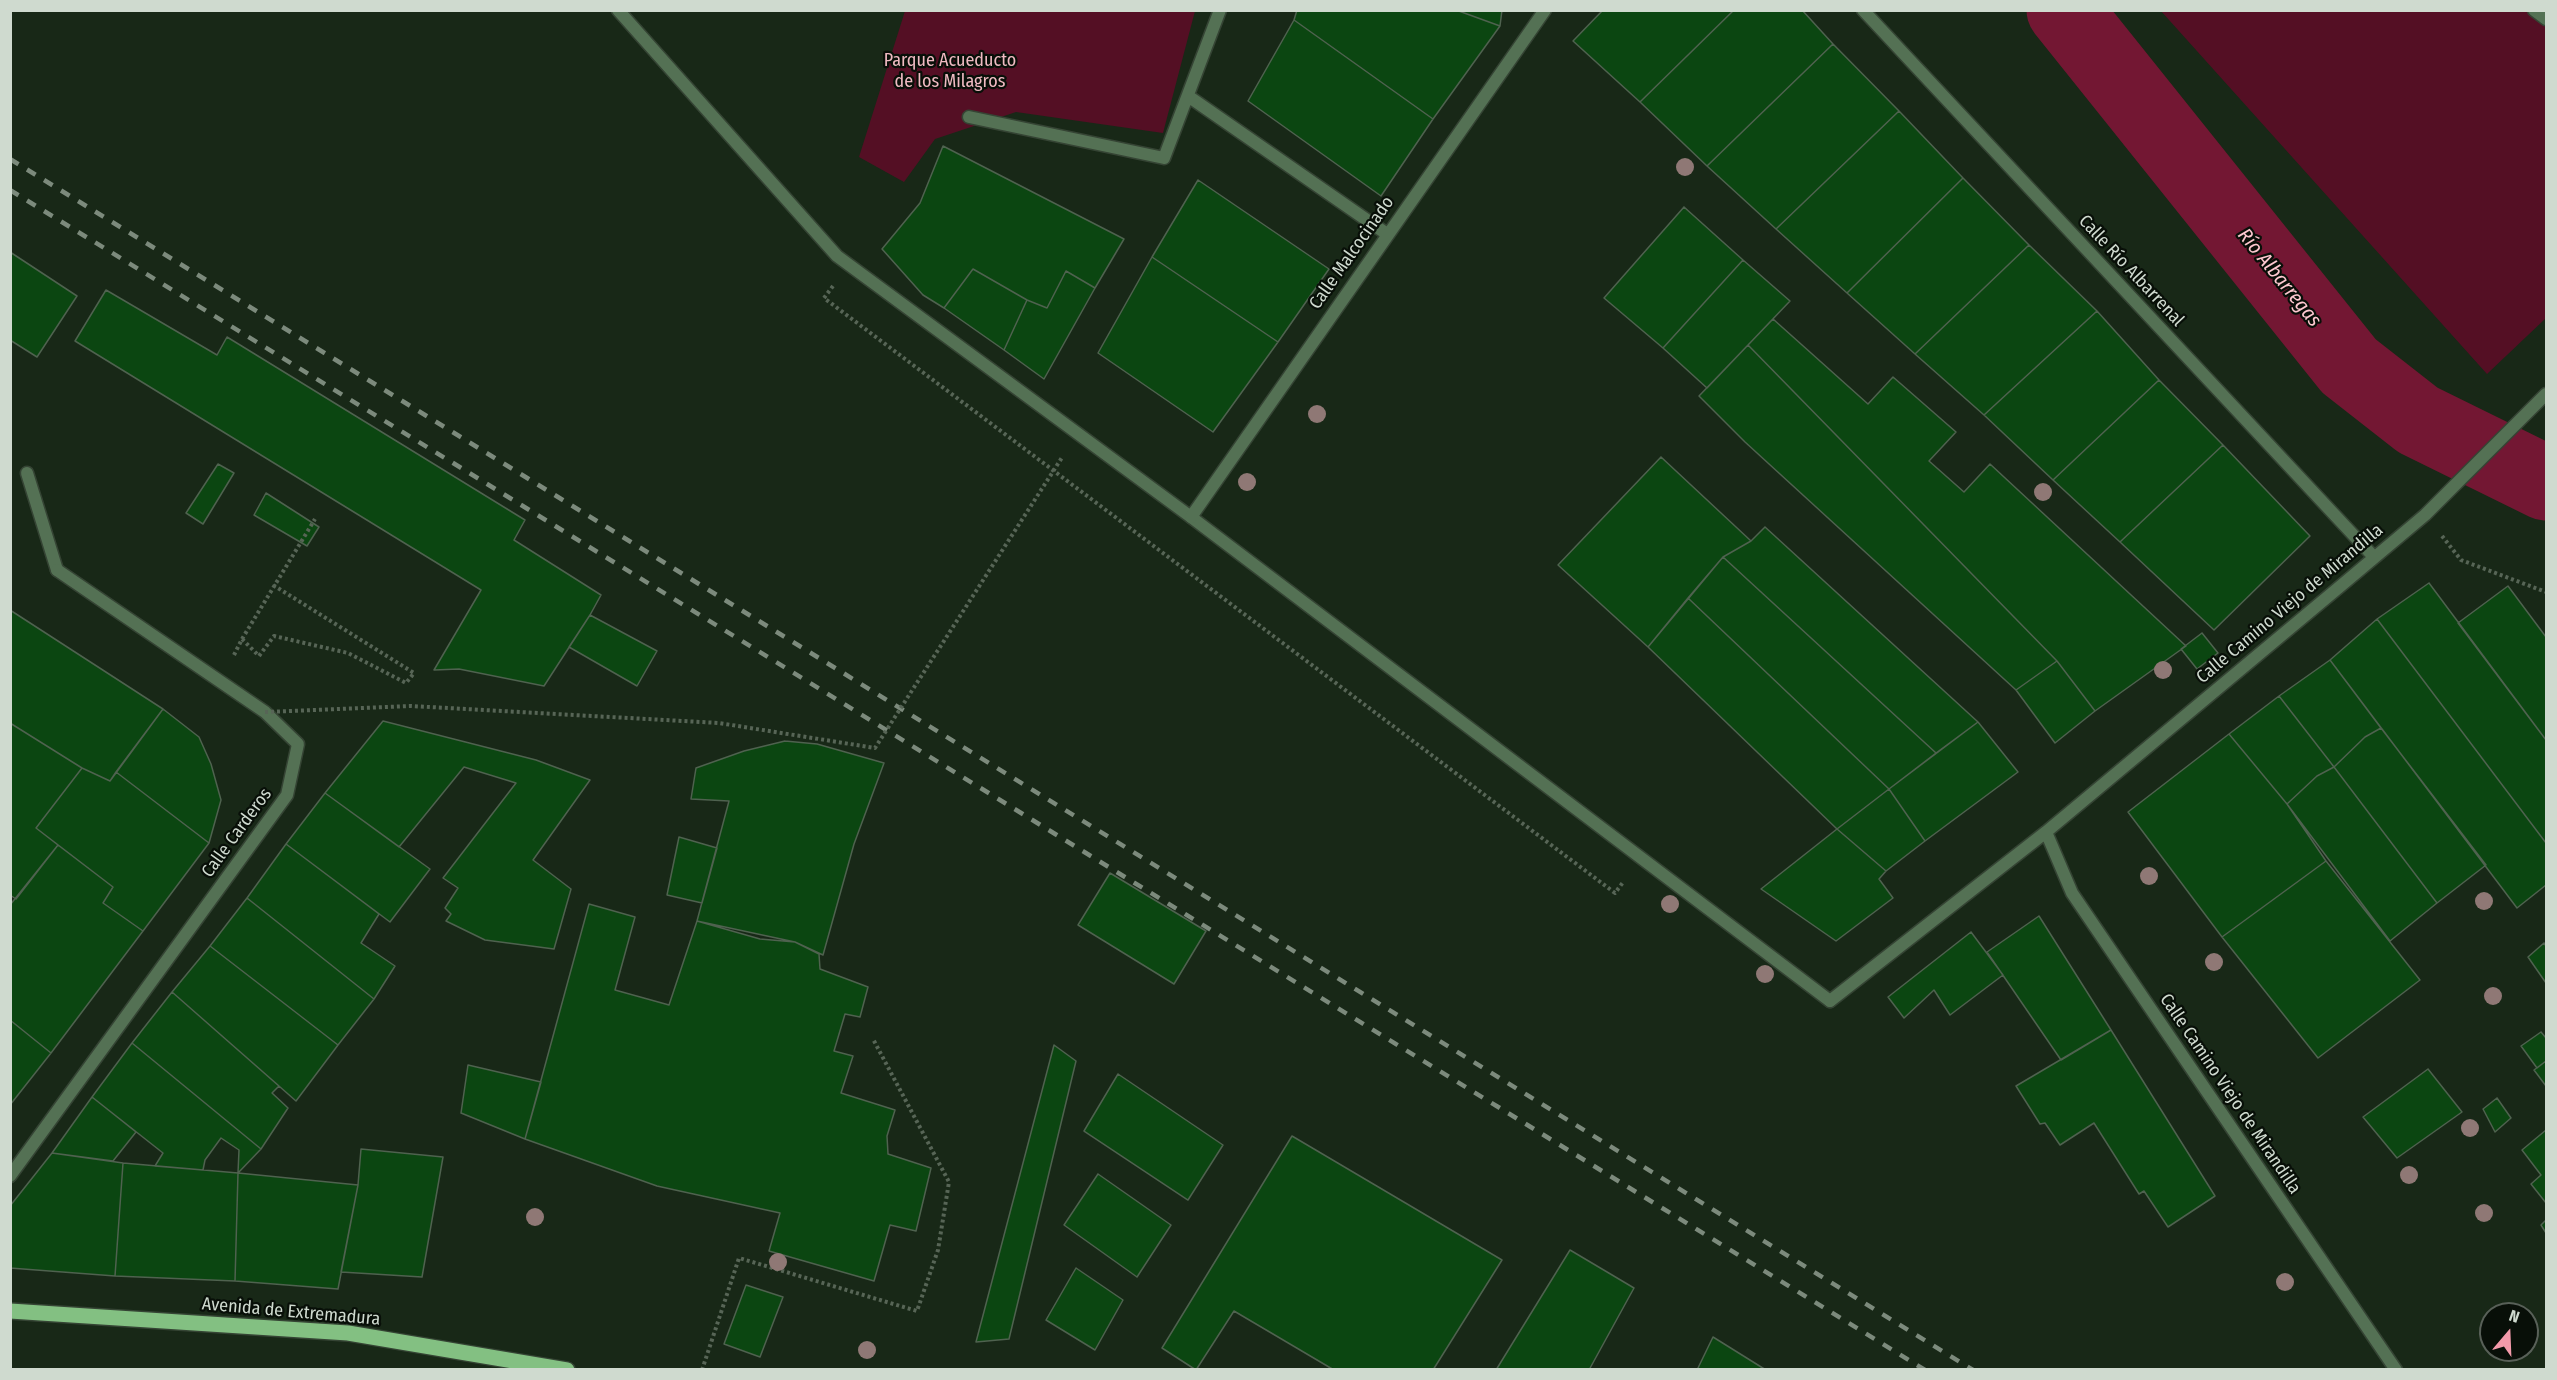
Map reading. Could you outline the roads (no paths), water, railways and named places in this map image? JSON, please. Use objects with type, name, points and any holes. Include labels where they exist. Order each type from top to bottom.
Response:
[{"type":"main road","name":"Avenida de Extremadura","points":[[10,1311],[348,1333],[567,1370]]},
{"type":"street","points":[[618,10],[837,256],[1191,517]]},
{"type":"street","points":[[969,117],[1164,158],[1220,10]]},
{"type":"street","name":"Calle Malcocinado","points":[[1191,517],[1545,10]]},
{"type":"street","name":"Calle Río Albarrenal","points":[[1863,10],[2373,556]]},
{"type":"street","points":[[2534,10],[2547,19]]},
{"type":"street","points":[[1188,96],[1387,234]]},
{"type":"street","name":"Calle Camino Viejo de Mirandilla","points":[[1191,517],[1830,1001],[2046,832],[2337,589],[2373,556],[2425,515],[2547,394]]},
{"type":"street","name":"Calle Carderos","points":[[10,1176],[286,795],[298,744],[265,712],[57,570],[27,473]]},
{"type":"street","name":"Calle Camino Viejo de Mirandilla","points":[[2046,832],[2072,893],[2396,1370]]},
{"type":"waterway","name":"Río Albarregas","points":[[2064,10],[2349,366],[2418,420],[2546,483]]},
{"type":"railway","points":[[10,159],[1973,1370]]},
{"type":"railway","points":[[10,190],[1925,1370]]},
{"type":"park label","name":"Parque Acueducto de los Milagros","points":[[950,71]]}]
